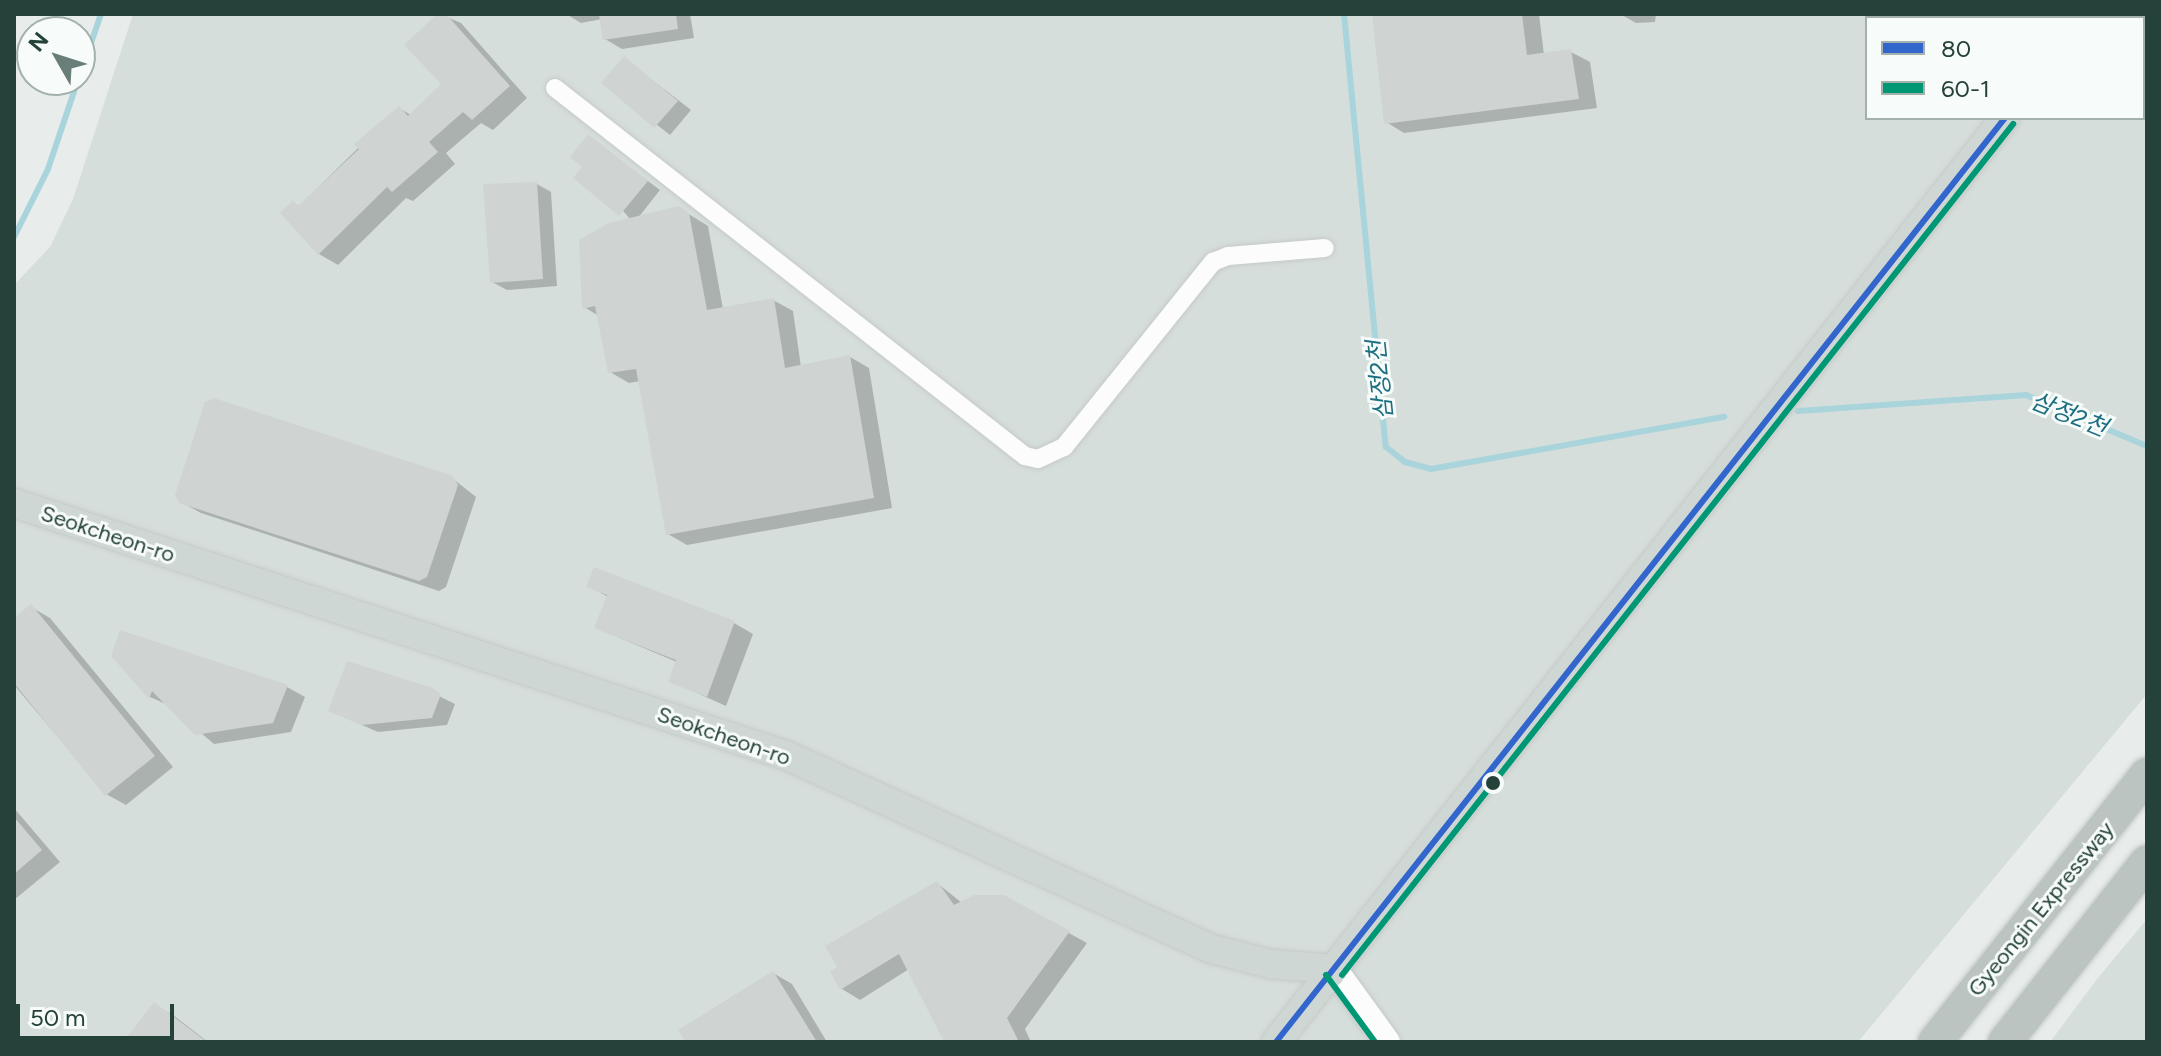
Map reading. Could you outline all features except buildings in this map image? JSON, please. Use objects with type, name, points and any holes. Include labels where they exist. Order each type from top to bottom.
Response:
[{"type":"highway","name":"Gyeongin Expressway","points":[[1935,1042],[2147,775]]},
{"type":"highway","points":[[2005,1042],[2147,862]]},
{"type":"main road","points":[[1276,1042],[2003,120]]},
{"type":"main road","name":"Seokcheon-ro","points":[[14,503],[788,756],[1212,949],[1270,964],[1334,969]]},
{"type":"street","points":[[555,88],[1025,456],[1038,459],[1064,447],[1213,262],[1228,256],[1325,248]]},
{"type":"street","points":[[1334,969],[1387,1042]]},
{"type":"shaded area","points":[[133,14],[2147,14],[2147,694],[1858,1042],[14,1042],[14,285],[50,247],[73,199]]},
{"type":"shaded area","points":[[2147,919],[2147,1042],[2050,1042],[2097,979]]},
{"type":"waterway","points":[[96,29],[101,14]]},
{"type":"waterway","name":"삼정2천","points":[[1344,14],[1386,447],[1405,462],[1431,469],[1724,417]]},
{"type":"waterway","points":[[14,237],[48,169],[73,96]]},
{"type":"waterway","name":"삼정2천","points":[[1798,411],[2026,395],[2147,446]]},
{"type":"transit line","name":"80","points":[[1276,1042],[2003,120]]},
{"type":"transit line","name":"60-1","points":[[1342,975],[2013,124]]},
{"type":"transit line","name":"60-1","points":[[1326,975],[1375,1042]]}]
